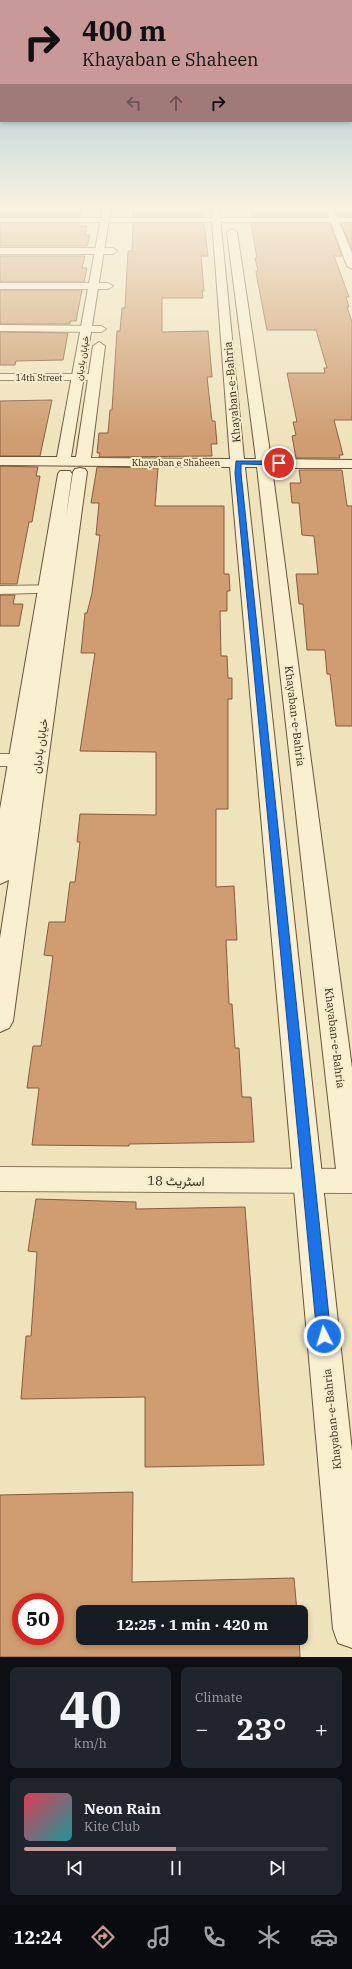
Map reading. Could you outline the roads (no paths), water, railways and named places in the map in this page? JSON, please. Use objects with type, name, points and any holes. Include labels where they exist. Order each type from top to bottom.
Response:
[{"type":"main road","name":"Khayaban-e-Bahria","points":[[227,284],[238,467],[352,1628]]},
{"type":"main road","name":"Khayaban-e-Bahria","points":[[234,284],[264,468],[352,1180]]},
{"type":"main road","name":"خیابان بادبان","points":[[0,876],[19,760],[54,590],[73,466],[79,377],[92,286]]},
{"type":"main road","points":[[106,300],[108,286]]},
{"type":"main road","name":"خیابان بادبان","points":[[73,466],[95,377],[104,315]]},
{"type":"main road","name":"Khayaban e Shaheen","points":[[0,461],[73,466],[238,467],[352,473]]},
{"type":"main road","name":"Khayaban e Shaheen","points":[[264,468],[352,464]]},
{"type":"main road","name":"Khayaban e Shaheen","points":[[0,472],[73,466]]},
{"type":"main road","name":"خیابان بادبان","points":[[0,1021],[19,760]]},
{"type":"street","points":[[0,286],[108,286]]},
{"type":"street","points":[[0,328],[102,329]]},
{"type":"street","name":"14th Street","points":[[0,377],[95,377]]},
{"type":"street","points":[[0,590],[54,590]]},
{"type":"street","name":"اسٹریٹ 18","points":[[0,1179],[309,1182],[352,1180]]}]
